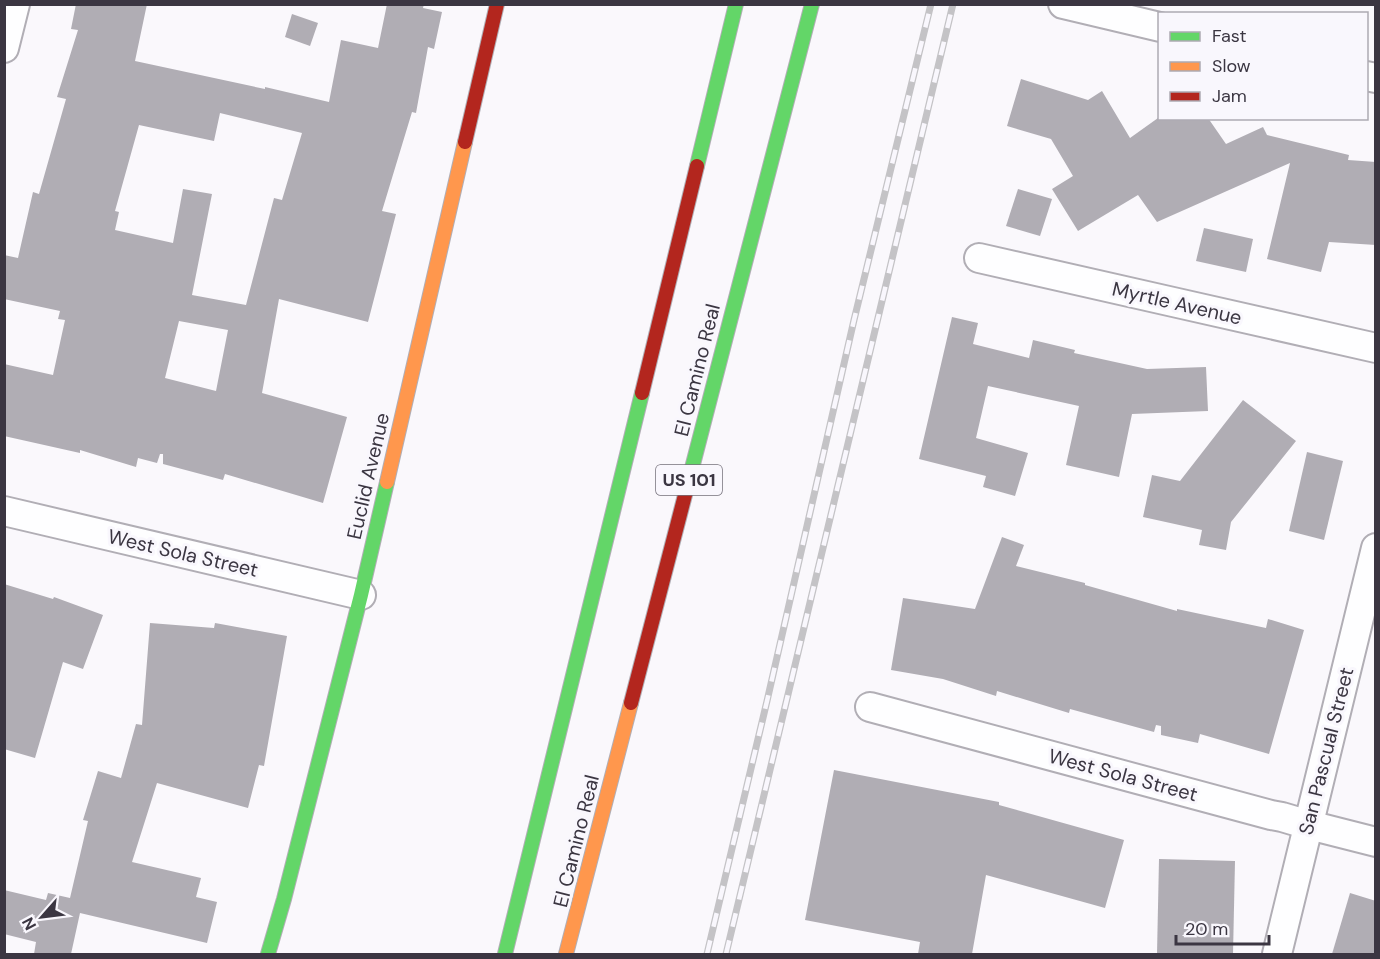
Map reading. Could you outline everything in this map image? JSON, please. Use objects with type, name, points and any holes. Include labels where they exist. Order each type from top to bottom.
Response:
[{"type":"main road","name":"Euclid Avenue","points":[[268,954],[362,596],[497,4]]},
{"type":"main road","points":[[505,954],[736,4]]},
{"type":"main road","name":"El Camino Real","points":[[566,954],[812,4]]},
{"type":"street","points":[[4,48],[15,4]]},
{"type":"street","points":[[1063,4],[1158,27]]},
{"type":"street","name":"Myrtle Avenue","points":[[979,258],[1376,348]]},
{"type":"street","name":"West Sola Street","points":[[4,511],[362,596]]},
{"type":"street","name":"San Pascual Street","points":[[1276,954],[1376,548]]},
{"type":"street","name":"West Sola Street","points":[[870,707],[1376,842]]},
{"type":"building","points":[[76,4],[147,4],[135,61],[329,102],[341,40],[378,48],[387,4],[424,4],[423,8],[442,12],[434,49],[428,47],[416,113],[412,112],[382,211],[396,214],[368,322],[279,299],[262,393],[347,417],[323,503],[225,474],[223,480],[163,464],[163,454],[160,454],[157,463],[138,458],[136,467],[80,450],[80,453],[4,436],[4,364],[53,375],[65,320],[58,319],[60,311],[4,299],[4,255],[18,258],[33,192],[39,194],[66,99],[57,97],[78,30],[71,29]],"holes":[[[220,113],[302,133],[282,200],[274,198],[246,305],[192,295],[212,194],[183,189],[173,243],[115,230],[119,212],[115,211],[139,125],[214,141]],[[179,321],[228,330],[216,391],[165,378]]]},
{"type":"building","points":[[292,14],[318,23],[310,46],[285,37]]},
{"type":"building","points":[[1021,79],[1088,100],[1102,91],[1130,138],[1158,118],[1158,120],[1209,120],[1226,144],[1263,127],[1267,135],[1349,155],[1348,160],[1376,162],[1376,245],[1329,242],[1321,272],[1267,259],[1290,163],[1157,222],[1138,195],[1078,231],[1052,189],[1073,176],[1051,139],[1007,126]]},
{"type":"building","points":[[1018,189],[1052,199],[1040,236],[1006,226]]},
{"type":"building","points":[[1204,228],[1253,239],[1246,272],[1196,261]]},
{"type":"building","points":[[952,317],[978,323],[973,344],[1029,358],[1033,340],[1075,350],[1074,353],[1147,369],[1206,367],[1208,411],[1132,414],[1119,477],[1066,465],[1079,406],[988,386],[976,438],[1028,453],[1015,496],[983,487],[986,476],[919,459]]},
{"type":"building","points":[[1243,400],[1296,441],[1231,522],[1226,550],[1199,545],[1202,530],[1143,517],[1152,475],[1180,481]]},
{"type":"building","points":[[1307,452],[1343,461],[1324,540],[1289,531]]},
{"type":"building","points":[[1002,537],[1024,545],[1016,566],[1085,583],[1085,585],[1177,611],[1177,609],[1266,628],[1268,619],[1304,630],[1269,754],[1200,734],[1198,743],[1161,735],[1161,726],[1156,725],[1154,732],[1070,709],[1069,713],[997,691],[996,696],[943,679],[891,670],[903,598],[975,609]]},
{"type":"building","points":[[4,584],[53,599],[54,597],[103,615],[83,669],[63,662],[35,758],[4,749]]},
{"type":"building","points":[[150,623],[214,628],[215,623],[287,636],[264,766],[259,765],[248,808],[157,783],[132,862],[201,878],[196,897],[217,902],[207,943],[80,913],[71,954],[34,954],[36,942],[4,934],[4,890],[46,900],[48,893],[70,898],[88,821],[83,820],[98,771],[121,778],[136,724],[142,725]]},
{"type":"building","points":[[834,770],[999,802],[999,805],[1124,840],[1105,908],[986,875],[972,954],[918,954],[920,942],[805,920]]},
{"type":"building","points":[[1159,859],[1235,861],[1233,954],[1157,954]]},
{"type":"building","points":[[1350,893],[1376,901],[1376,954],[1332,954]]},
{"type":"railway","points":[[707,954],[854,320],[931,4]]},
{"type":"railway","points":[[726,954],[953,4]]},
{"type":"traffic: fast","points":[[697,166],[736,4]]},
{"type":"traffic: fast","points":[[691,472],[812,4]]},
{"type":"traffic: fast","points":[[505,954],[642,393]]},
{"type":"traffic: fast","points":[[268,954],[361,595],[387,482]]},
{"type":"traffic: slow","points":[[387,482],[465,142]]},
{"type":"traffic: slow","points":[[566,954],[631,703]]},
{"type":"traffic: jam","points":[[465,142],[497,4]]},
{"type":"traffic: jam","points":[[642,393],[697,166]]},
{"type":"traffic: jam","points":[[631,703],[691,472]]}]
